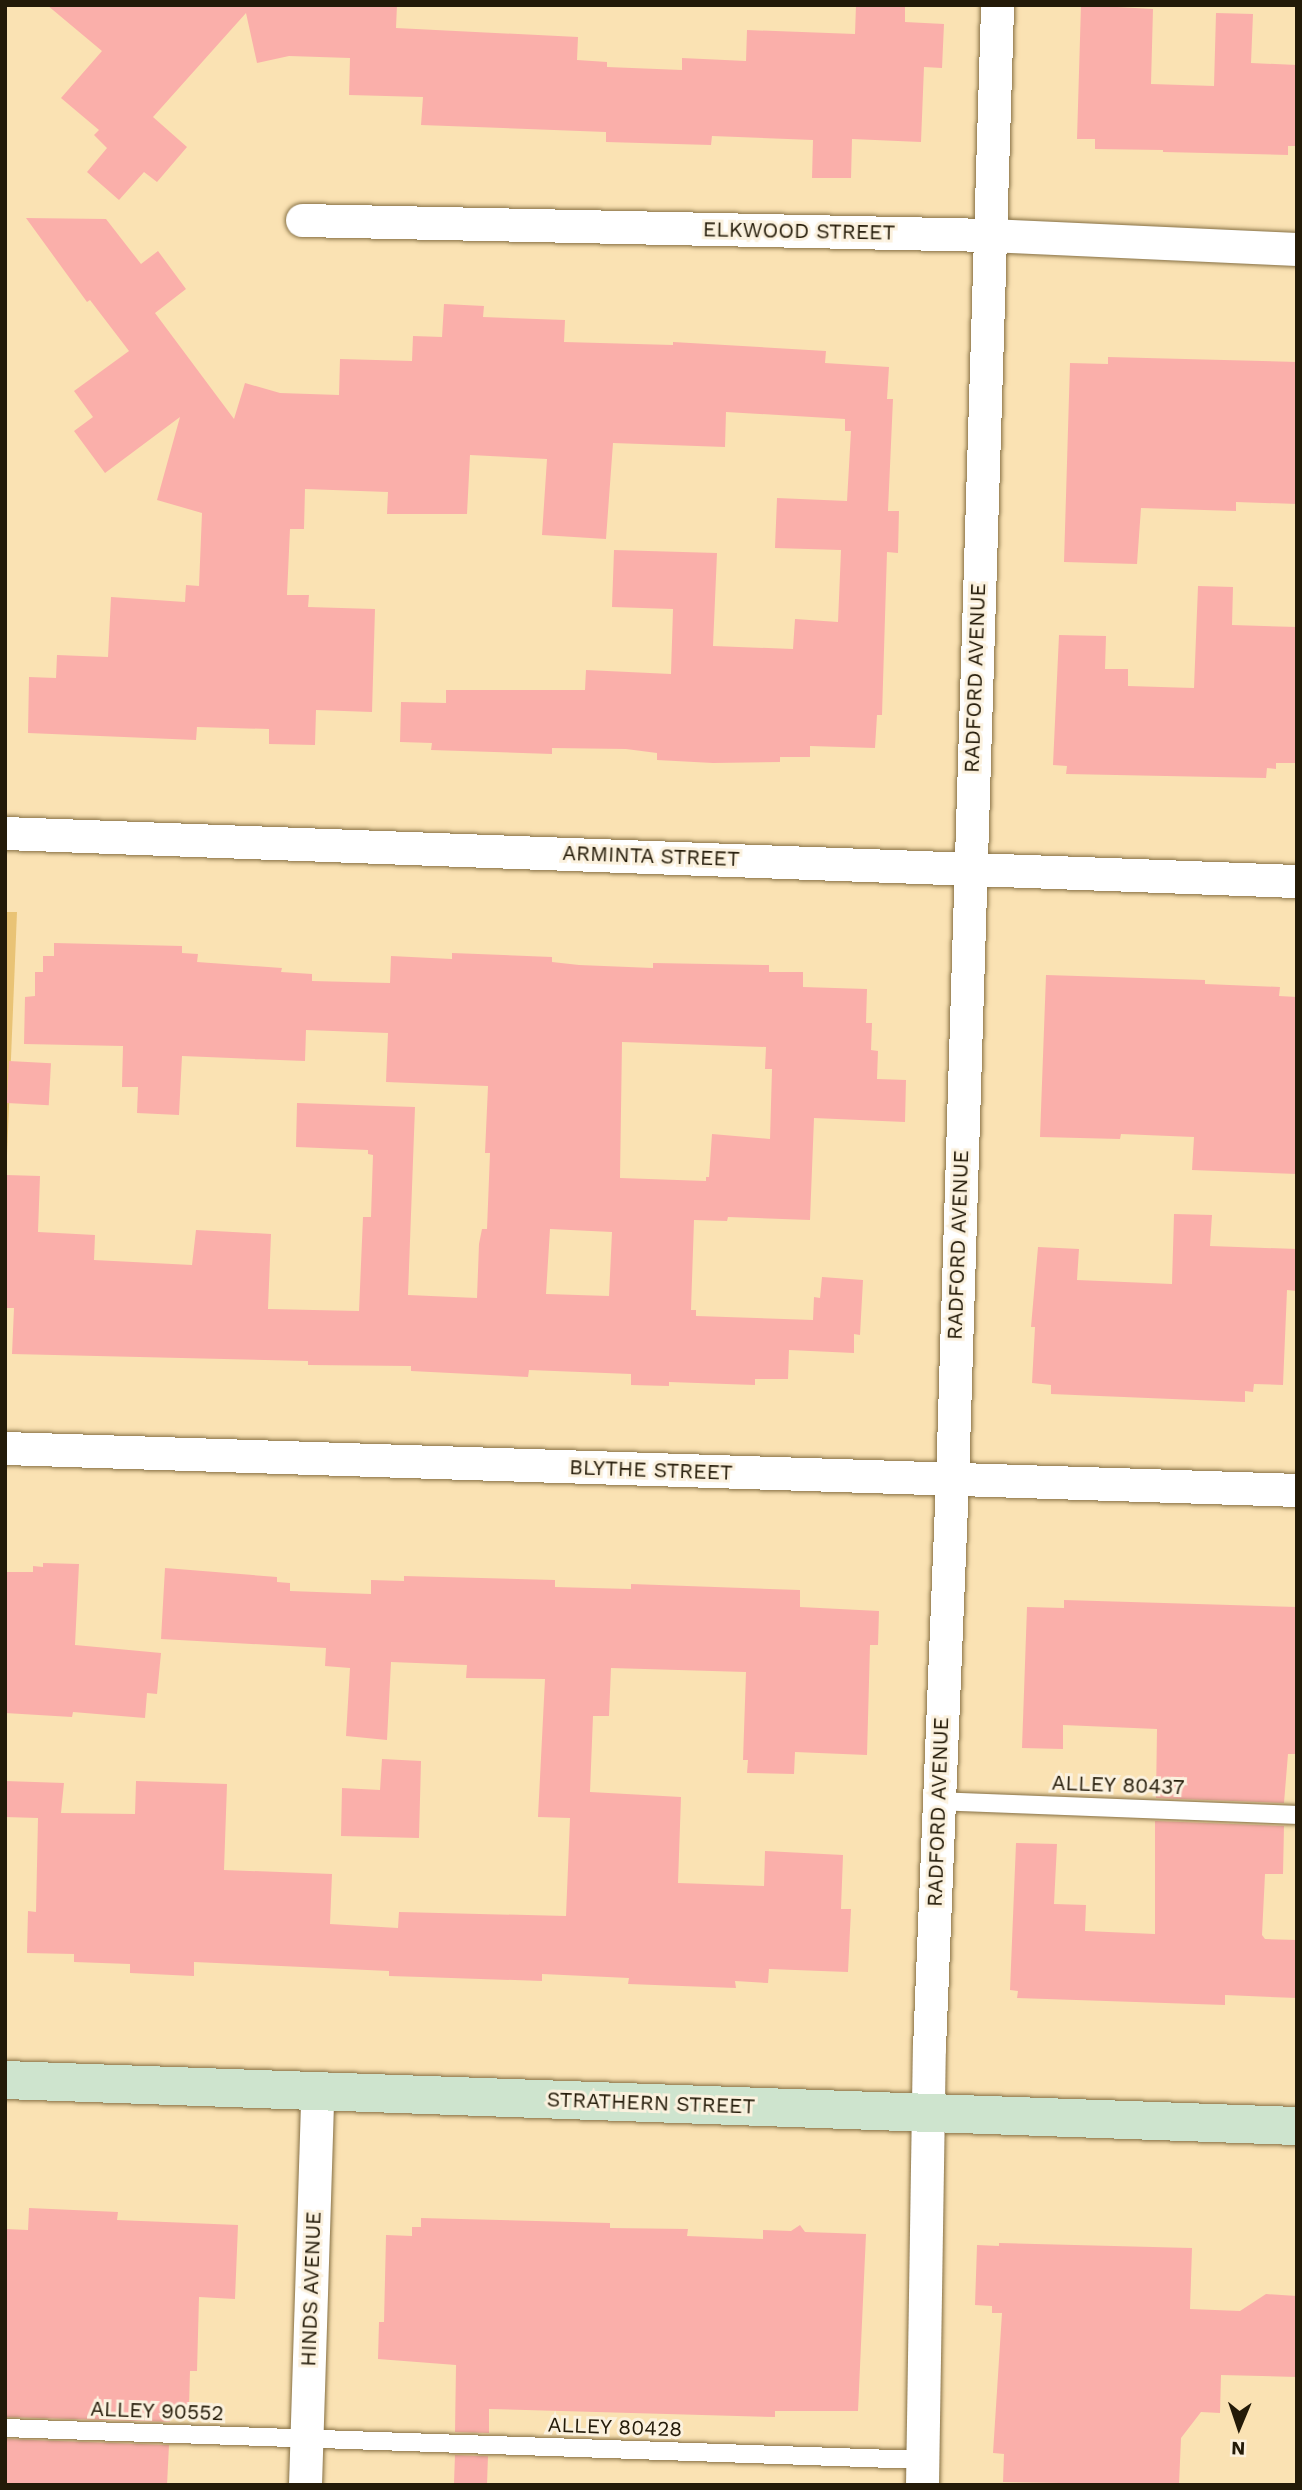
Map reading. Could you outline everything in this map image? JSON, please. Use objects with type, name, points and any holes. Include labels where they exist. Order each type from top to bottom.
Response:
[{"type":"main road","name":"STRATHERN STREET","points":[[5,2081],[1297,2126]]},
{"type":"street","name":"RADFORD AVENUE","points":[[922,2473],[929,2048],[951,1481],[968,867],[997,5]]},
{"type":"street","name":"ELKWOOD STREET","points":[[302,220],[989,235],[1297,249]]},
{"type":"street","name":"ARMINTA STREET","points":[[5,833],[1297,881]]},
{"type":"street","name":"BLYTHE STREET","points":[[5,1448],[951,1481],[1297,1490]]},
{"type":"street","name":"HINDS AVENUE","points":[[305,2485],[317,2093]]},
{"type":"lane","name":"ALLEY 80437","points":[[937,1801],[1297,1815]]},
{"type":"lane","name":"ALLEY 90552","points":[[5,2428],[307,2439]]},
{"type":"lane","name":"ALLEY 80428","points":[[307,2439],[922,2473]]},
{"type":"shaded area","points":[[5,912],[17,912],[5,1204]]},
{"type":"building","points":[[47,5],[397,5],[396,28],[578,37],[577,60],[607,62],[607,67],[682,70],[682,58],[746,61],[747,30],[855,34],[856,5],[905,5],[905,22],[944,24],[942,68],[924,67],[921,142],[852,139],[851,178],[812,178],[813,140],[712,136],[711,145],[606,142],[606,132],[421,125],[423,97],[349,95],[350,58],[289,56],[257,63],[246,13],[153,117],[187,147],[157,182],[144,172],[119,200],[87,172],[107,148],[94,135],[99,130],[61,98],[102,51]]},
{"type":"building","points":[[1081,5],[1153,9],[1151,84],[1214,86],[1216,13],[1253,14],[1251,63],[1297,65],[1297,146],[1288,146],[1288,155],[1163,152],[1095,149],[1095,139],[1077,139]]},
{"type":"building","points":[[26,218],[106,219],[141,264],[158,251],[186,289],[155,313],[234,419],[245,383],[280,393],[339,395],[340,359],[412,361],[413,336],[442,337],[444,304],[484,306],[483,317],[565,320],[564,342],[673,345],[673,342],[826,351],[825,363],[889,367],[887,399],[893,399],[888,511],[899,511],[898,553],[887,552],[882,715],[877,715],[875,748],[810,746],[810,757],[780,757],[780,762],[713,763],[657,760],[657,753],[626,749],[552,748],[552,754],[431,750],[432,743],[400,742],[401,702],[446,703],[446,690],[585,690],[586,670],[671,674],[673,609],[612,607],[614,550],[717,553],[713,646],[793,649],[795,619],[838,622],[841,550],[775,548],[777,498],[847,501],[851,431],[845,431],[845,419],[726,412],[725,447],[613,443],[606,539],[542,535],[547,459],[470,455],[467,514],[387,514],[388,492],[305,489],[304,529],[290,529],[287,595],[309,595],[308,607],[375,609],[372,712],[316,710],[315,745],[269,744],[269,729],[197,727],[196,740],[28,733],[29,677],[56,678],[57,655],[108,657],[111,597],[185,602],[186,585],[199,586],[202,513],[157,500],[180,417],[105,473],[74,431],[93,417],[74,391],[129,351],[90,300],[87,302]]},
{"type":"building","points":[[1108,357],[1297,362],[1297,504],[1236,502],[1236,511],[1141,508],[1137,564],[1064,562],[1070,363],[1108,364]]},
{"type":"building","points":[[1198,586],[1233,587],[1232,625],[1297,627],[1297,763],[1276,763],[1276,769],[1267,768],[1266,778],[1066,774],[1067,766],[1053,765],[1059,635],[1106,636],[1105,669],[1128,669],[1128,686],[1194,688]]},
{"type":"building","points":[[54,943],[182,946],[182,953],[198,954],[197,962],[282,968],[281,972],[312,974],[312,981],[390,983],[391,956],[452,959],[452,953],[552,957],[552,962],[579,965],[653,968],[653,963],[769,965],[769,972],[803,972],[803,987],[867,989],[866,1023],[872,1023],[871,1050],[878,1051],[877,1079],[906,1080],[905,1122],[814,1118],[810,1220],[728,1217],[727,1221],[694,1220],[691,1310],[696,1310],[696,1316],[813,1320],[814,1297],[820,1298],[822,1277],[863,1280],[860,1335],[854,1334],[854,1353],[789,1350],[788,1379],[755,1379],[755,1385],[669,1382],[669,1386],[631,1385],[631,1374],[529,1370],[528,1377],[411,1371],[411,1366],[308,1365],[308,1361],[12,1354],[14,1308],[5,1308],[6,1175],[40,1176],[38,1232],[95,1235],[94,1260],[192,1265],[196,1230],[271,1234],[268,1309],[359,1311],[363,1217],[371,1217],[373,1155],[368,1154],[368,1150],[296,1147],[297,1103],[415,1107],[408,1295],[477,1298],[479,1244],[482,1229],[487,1229],[490,1153],[485,1153],[488,1086],[386,1082],[388,1033],[306,1030],[305,1061],[182,1056],[179,1115],[137,1113],[138,1087],[122,1087],[123,1046],[24,1044],[25,997],[35,996],[35,972],[43,972],[43,956],[54,956]],"holes":[[[622,1042],[766,1047],[765,1069],[772,1069],[770,1139],[712,1134],[709,1177],[706,1177],[706,1181],[620,1178]],[[550,1229],[612,1232],[609,1296],[546,1294]]]},
{"type":"building","points":[[1046,975],[1205,980],[1205,984],[1280,987],[1279,996],[1297,997],[1297,1174],[1192,1170],[1194,1137],[1121,1134],[1120,1139],[1040,1137]]},
{"type":"building","points":[[9,1061],[51,1063],[49,1105],[7,1103]]},
{"type":"building","points":[[1174,1214],[1212,1215],[1210,1246],[1297,1249],[1297,1291],[1287,1290],[1283,1385],[1254,1384],[1253,1392],[1245,1391],[1245,1402],[1051,1394],[1051,1385],[1032,1383],[1035,1327],[1031,1327],[1038,1247],[1079,1249],[1077,1280],[1172,1284]]},
{"type":"building","points":[[43,1563],[79,1564],[75,1645],[161,1653],[157,1694],[147,1693],[145,1718],[73,1712],[72,1717],[5,1713],[5,1572],[33,1572],[33,1566],[43,1567]]},
{"type":"building","points":[[165,1568],[277,1577],[277,1582],[290,1583],[290,1591],[371,1594],[371,1580],[404,1581],[404,1576],[555,1580],[555,1587],[631,1589],[631,1584],[800,1590],[800,1607],[879,1611],[878,1645],[870,1645],[867,1755],[795,1752],[794,1774],[747,1773],[748,1760],[743,1760],[746,1672],[611,1668],[609,1716],[593,1716],[590,1792],[681,1797],[678,1883],[764,1886],[765,1851],[843,1855],[841,1909],[851,1909],[848,1972],[769,1969],[768,1983],[735,1981],[736,1988],[628,1984],[629,1978],[542,1974],[542,1981],[389,1976],[389,1971],[194,1962],[194,1976],[130,1973],[130,1964],[74,1962],[74,1954],[27,1953],[28,1911],[36,1912],[38,1818],[5,1817],[5,1781],[64,1783],[61,1813],[135,1814],[136,1781],[227,1784],[224,1870],[332,1874],[330,1924],[398,1928],[399,1912],[566,1916],[570,1818],[538,1817],[545,1679],[466,1678],[467,1665],[391,1662],[387,1740],[346,1736],[350,1668],[325,1666],[326,1648],[161,1639]]},
{"type":"building","points":[[1064,1600],[1297,1607],[1297,1754],[1288,1754],[1284,1803],[1156,1798],[1157,1729],[1063,1725],[1063,1749],[1022,1748],[1027,1607],[1064,1608]]},
{"type":"building","points":[[382,1759],[421,1761],[419,1838],[341,1836],[342,1788],[380,1790]]},
{"type":"building","points":[[1155,1821],[1284,1826],[1283,1874],[1265,1874],[1262,1935],[1265,1939],[1297,1940],[1297,1998],[1225,1995],[1225,2005],[1017,1998],[1018,1991],[1010,1990],[1016,1843],[1057,1844],[1054,1904],[1086,1905],[1085,1931],[1155,1934]]},
{"type":"building","points":[[29,2208],[118,2212],[117,2220],[238,2225],[235,2299],[199,2297],[197,2371],[190,2371],[189,2407],[171,2406],[170,2422],[5,2417],[5,2229],[28,2230]]},
{"type":"building","points":[[421,2218],[610,2223],[610,2228],[688,2229],[687,2236],[763,2239],[763,2230],[791,2231],[800,2225],[805,2232],[866,2234],[858,2411],[775,2411],[775,2417],[489,2409],[489,2433],[455,2432],[456,2365],[378,2359],[379,2322],[384,2322],[386,2235],[412,2236],[412,2227],[421,2227]]},
{"type":"building","points":[[999,2243],[1192,2248],[1190,2309],[1240,2311],[1266,2294],[1297,2296],[1297,2377],[1221,2375],[1220,2413],[1201,2412],[1181,2438],[1179,2485],[1003,2482],[1004,2454],[993,2453],[1002,2313],[992,2313],[992,2306],[975,2305],[977,2245],[999,2246]]},
{"type":"building","points":[[5,2439],[169,2445],[167,2485],[5,2485]]},
{"type":"building","points":[[455,2455],[488,2456],[487,2485],[454,2485]]}]
